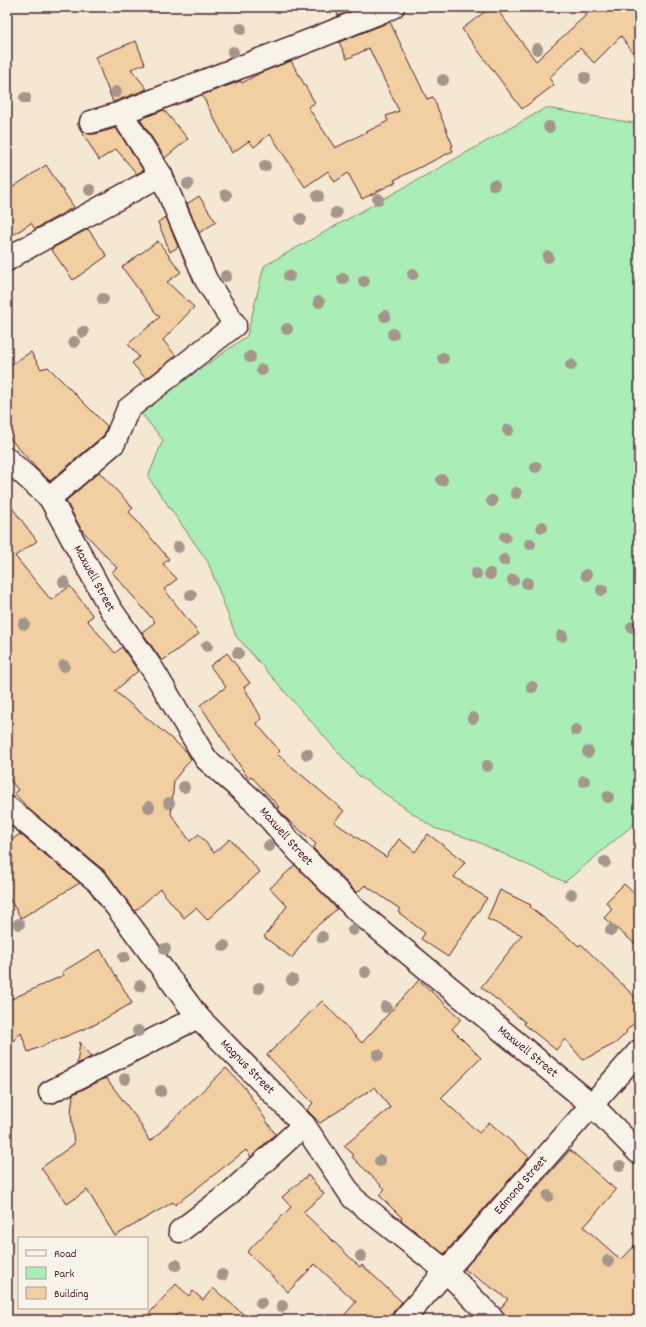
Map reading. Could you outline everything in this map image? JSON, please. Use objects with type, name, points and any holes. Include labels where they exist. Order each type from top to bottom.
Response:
[{"type":"street","points":[[91,122],[121,113],[319,37],[392,7]]},
{"type":"street","points":[[50,498],[114,443],[128,409],[235,325],[206,280],[161,175],[121,113]]},
{"type":"street","points":[[7,260],[161,175]]},
{"type":"street","name":"Maxwell Street","points":[[7,459],[50,498],[110,608],[153,670],[206,759],[256,803],[298,851],[357,911],[592,1105],[639,1152]]},
{"type":"street","name":"Magnus Street","points":[[7,807],[98,882],[198,1017],[304,1125],[353,1198],[446,1271],[494,1320]]},
{"type":"street","points":[[50,1092],[198,1017]]},
{"type":"street","name":"Edmond Street","points":[[403,1320],[639,1051]]},
{"type":"street","points":[[180,1231],[230,1194],[304,1125]]},
{"type":"green space","points":[[546,108],[639,124],[639,820],[565,882],[471,839],[434,828],[359,776],[236,636],[208,562],[148,477],[163,440],[140,412],[247,336],[264,266]]},
{"type":"building","points":[[335,7],[360,7],[338,16]]},
{"type":"building","points":[[491,7],[495,7],[536,61],[595,7],[639,7],[639,62],[621,36],[594,63],[580,48],[549,78],[554,85],[522,109],[462,29]]},
{"type":"building","points":[[390,22],[427,99],[433,97],[453,146],[451,147],[453,151],[394,180],[396,182],[362,199],[348,173],[335,182],[328,171],[305,187],[270,134],[254,147],[249,141],[232,153],[202,95],[241,81],[242,83],[260,73],[291,61],[315,103],[308,107],[335,148],[388,121],[386,116],[399,111],[369,48],[347,59],[339,42]]},
{"type":"building","points":[[136,41],[145,64],[131,69],[147,89],[113,102],[95,57]]},
{"type":"building","points":[[164,110],[188,139],[165,158],[140,119]]},
{"type":"building","points":[[79,123],[82,131],[89,134],[95,134],[116,128],[143,170],[137,174],[116,149],[99,160],[77,124]]},
{"type":"building","points":[[46,165],[74,207],[35,229],[31,223],[7,239],[7,191]]},
{"type":"building","points":[[199,196],[216,222],[199,233],[187,204]]},
{"type":"building","points":[[166,217],[178,247],[170,252],[158,222]]},
{"type":"building","points":[[88,229],[107,256],[73,280],[51,249]]},
{"type":"building","points":[[158,241],[181,272],[167,282],[194,307],[163,340],[176,356],[146,379],[132,363],[139,357],[128,344],[160,317],[122,267]]},
{"type":"building","points":[[31,352],[41,369],[48,367],[107,426],[104,435],[50,481],[37,469],[7,435],[7,367]]},
{"type":"building","points":[[99,472],[133,508],[129,512],[169,559],[163,564],[177,579],[164,589],[199,634],[162,661],[142,632],[155,622],[112,572],[117,568],[81,529],[66,501]]},
{"type":"building","points":[[7,501],[37,541],[15,556],[51,600],[70,586],[93,616],[87,620],[115,653],[122,647],[138,671],[115,691],[186,751],[191,759],[174,780],[171,814],[190,841],[199,834],[214,853],[230,839],[260,872],[207,920],[196,908],[184,918],[160,889],[135,911],[106,872],[32,812],[14,793],[18,790],[7,776]]},
{"type":"building","points":[[227,653],[250,683],[244,687],[262,719],[256,723],[280,751],[277,754],[344,811],[334,822],[386,857],[399,839],[415,852],[428,834],[465,862],[454,877],[487,898],[448,957],[421,939],[425,933],[398,912],[400,909],[365,885],[357,893],[313,848],[316,844],[287,819],[277,808],[279,807],[251,776],[248,778],[200,705],[226,687],[210,666]]},
{"type":"building","points":[[20,834],[80,883],[21,918],[7,895],[7,843]]},
{"type":"building","points":[[295,865],[337,909],[311,931],[292,958],[264,937],[287,906],[270,888]]},
{"type":"building","points":[[624,884],[639,898],[639,947],[604,918],[612,909],[606,902]]},
{"type":"building","points":[[500,890],[531,905],[530,907],[579,946],[581,944],[639,1001],[639,1018],[616,1043],[583,1060],[565,1039],[556,1050],[524,1024],[525,1022],[481,987],[522,935],[487,919]]},
{"type":"building","points":[[100,949],[132,1003],[96,1024],[28,1052],[21,1033],[7,1047],[7,1001],[64,975],[62,972]]},
{"type":"building","points":[[419,980],[461,1019],[452,1029],[481,1058],[441,1098],[479,1133],[489,1122],[529,1157],[444,1254],[401,1220],[402,1218],[379,1195],[385,1189],[352,1157],[354,1155],[344,1146],[390,1108],[375,1087],[320,1123],[307,1110],[313,1103],[267,1055],[322,1001],[362,1043]]},
{"type":"building","points":[[80,1042],[91,1057],[77,1064]]},
{"type":"building","points":[[226,1068],[245,1088],[275,1134],[251,1157],[246,1150],[175,1205],[173,1202],[115,1236],[87,1190],[67,1204],[41,1168],[74,1144],[71,1113],[73,1094],[106,1078],[138,1120],[150,1142]]},
{"type":"building","points":[[570,1150],[616,1190],[584,1227],[621,1260],[639,1241],[639,1320],[510,1320],[500,1309],[508,1299],[464,1269]]},
{"type":"building","points":[[308,1175],[324,1194],[303,1212],[360,1267],[362,1265],[402,1302],[393,1312],[391,1320],[340,1320],[356,1302],[315,1264],[288,1292],[247,1252],[291,1207],[282,1197]]},
{"type":"building","points":[[176,1284],[189,1296],[193,1291],[203,1300],[213,1288],[250,1320],[185,1320],[187,1318],[180,1312],[169,1320],[143,1320]]}]
